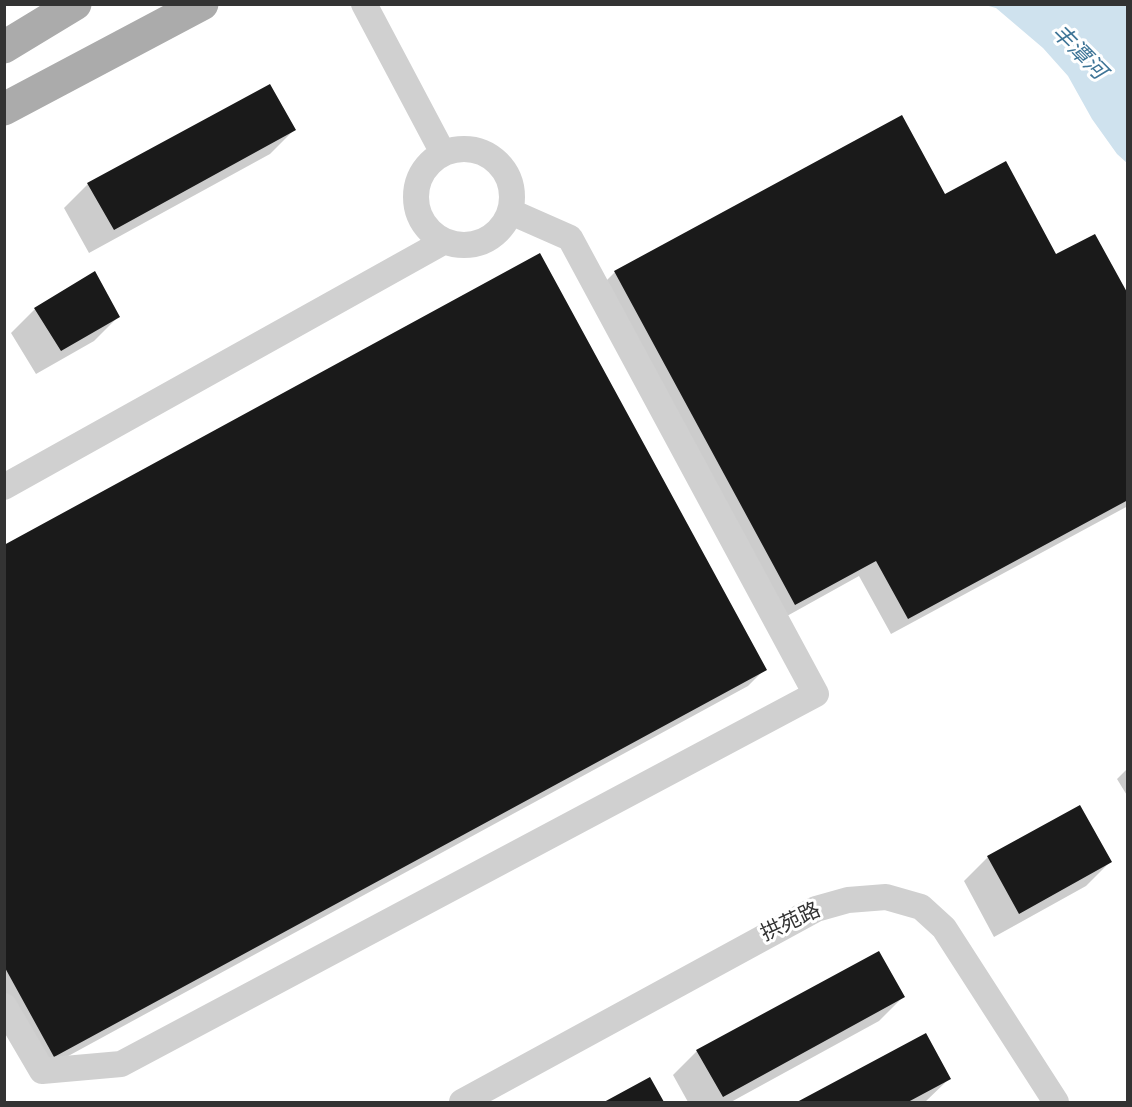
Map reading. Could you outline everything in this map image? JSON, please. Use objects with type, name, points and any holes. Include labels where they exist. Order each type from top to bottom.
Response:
[{"type":"main road","points":[[48,23],[75,4]]},
{"type":"main road","points":[[4,47],[80,4]]},
{"type":"main road","points":[[54,81],[177,4]]},
{"type":"main road","points":[[4,109],[202,4]]},
{"type":"street","points":[[364,4],[443,153]]},
{"type":"street","points":[[459,149],[475,149],[490,155],[502,166],[510,180],[513,196],[511,212],[503,226],[491,237],[476,244],[461,245],[445,241],[432,233],[422,220],[417,206],[416,190],[421,175],[430,162],[443,153],[459,149]]},
{"type":"street","points":[[4,1006],[42,1071],[121,1064],[816,694],[570,238],[511,212]]},
{"type":"street","points":[[4,487],[445,241]]},
{"type":"street","name":"拱苑路","points":[[462,1102],[816,909],[848,900],[886,897],[921,908],[944,928],[1056,1102]]},
{"type":"water","name":"丰潭河","points":[[985,5],[1127,5],[1127,163],[1117,154],[1092,119],[1068,76],[1043,48],[996,8]]},
{"type":"building","points":[[270,84],[296,130],[114,230],[87,183]]},
{"type":"building","points":[[902,115],[945,194],[1006,161],[1056,254],[1095,234],[1128,294],[1128,500],[908,619],[876,561],[795,605],[614,271]]},
{"type":"building","points":[[540,253],[767,670],[54,1057],[4,966],[4,545]]},
{"type":"building","points":[[95,271],[120,317],[61,351],[34,308]]},
{"type":"building","points":[[1080,805],[1112,862],[1019,914],[987,856]]},
{"type":"building","points":[[879,951],[905,997],[723,1097],[696,1050]]},
{"type":"building","points":[[926,1033],[951,1079],[908,1102],[797,1102]]},
{"type":"building","points":[[650,1077],[664,1102],[604,1102]]}]
